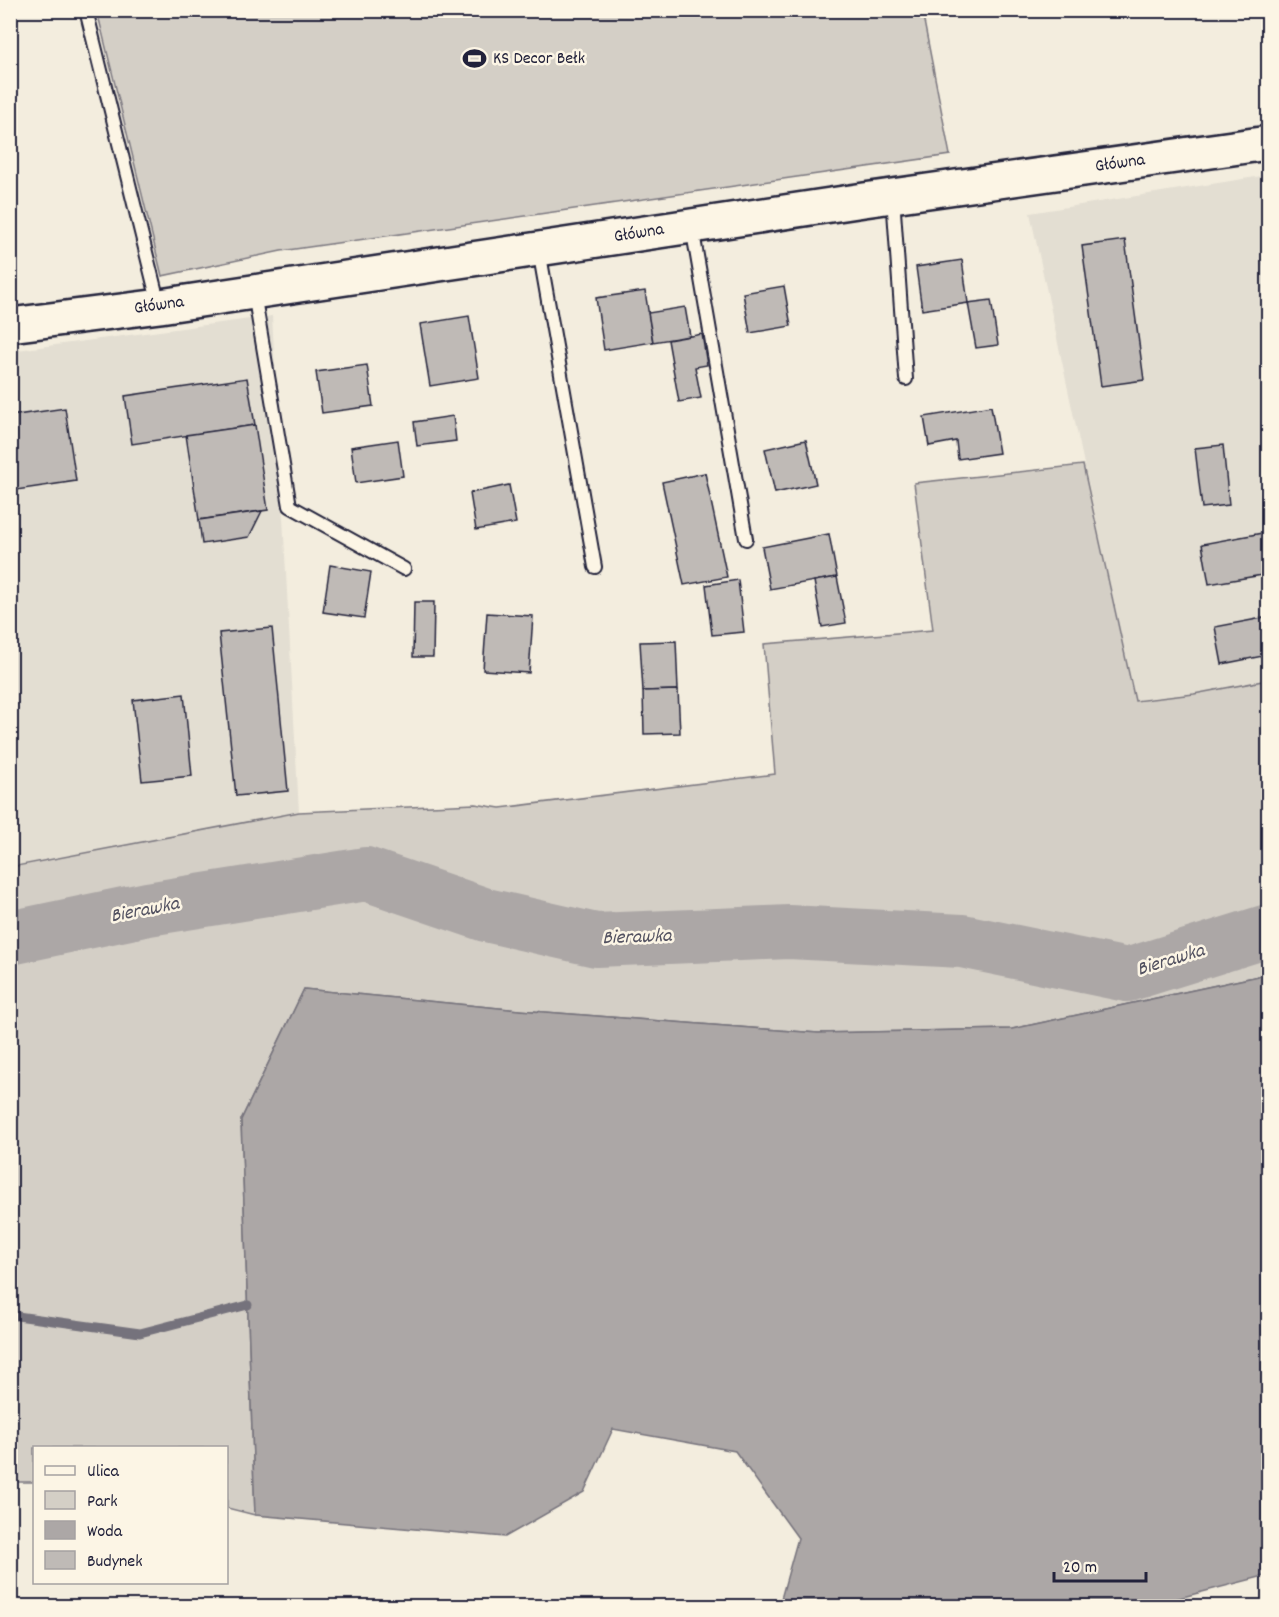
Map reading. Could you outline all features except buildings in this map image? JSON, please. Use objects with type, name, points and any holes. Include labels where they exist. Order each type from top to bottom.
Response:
[{"type":"main road","name":"Główna","points":[[10,326],[160,306],[893,195],[1269,143]]},
{"type":"lane","points":[[86,10],[160,306]]},
{"type":"lane","points":[[893,195],[906,380]]},
{"type":"lane","points":[[692,226],[746,540]]},
{"type":"lane","points":[[539,249],[595,567]]},
{"type":"lane","points":[[254,292],[290,506],[404,569]]},
{"type":"shaded area","points":[[1268,175],[1268,680],[1194,694],[1135,701],[1030,213]]},
{"type":"shaded area","points":[[272,316],[299,812],[11,867],[10,351]]},
{"type":"green space","points":[[97,11],[922,11],[950,155],[281,251],[162,276]]},
{"type":"green space","points":[[1083,465],[1135,701],[1194,694],[1268,680],[1268,974],[1012,1029],[818,1033],[519,1010],[304,989],[241,1120],[255,1515],[228,1508],[228,1446],[33,1446],[33,1482],[11,1482],[11,867],[299,812],[475,804],[500,808],[775,774],[764,644],[933,630],[914,483]]},
{"type":"water","points":[[1268,974],[1268,1575],[1148,1606],[779,1606],[798,1538],[735,1451],[613,1429],[584,1492],[505,1537],[255,1515],[241,1120],[304,989],[519,1010],[818,1033],[1012,1029]]},
{"type":"waterway","name":"Bierawka","points":[[10,938],[148,909],[366,874],[486,915],[596,940],[789,932],[962,941],[1127,975],[1268,931]]},
{"type":"waterway","points":[[10,1315],[140,1333],[248,1305]]},
{"type":"place","name":"KS Decor Bełk","points":[[475,59]]}]
